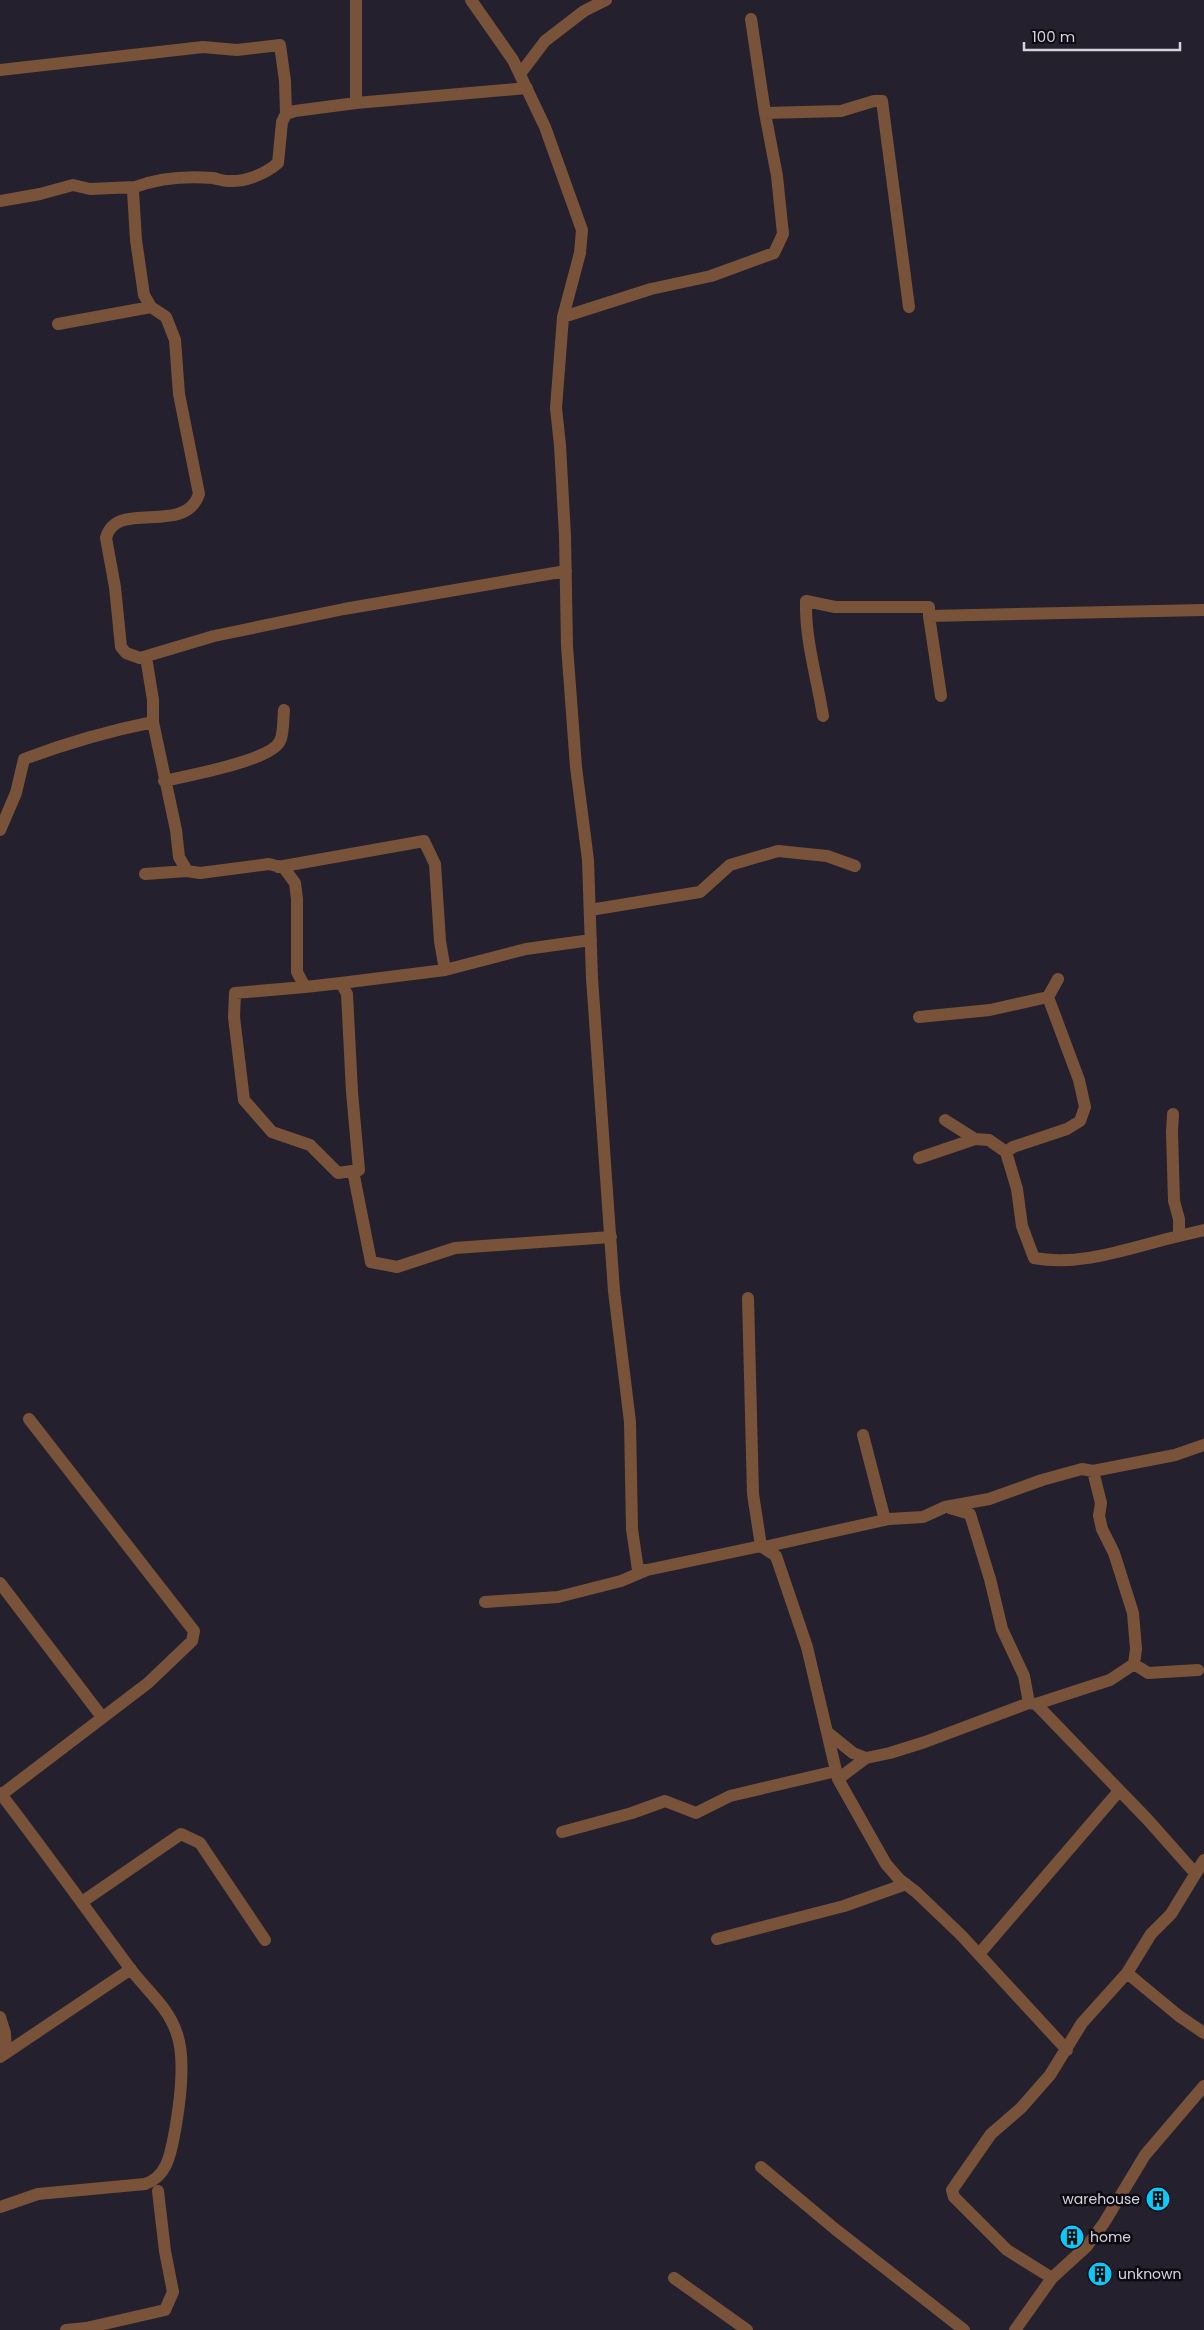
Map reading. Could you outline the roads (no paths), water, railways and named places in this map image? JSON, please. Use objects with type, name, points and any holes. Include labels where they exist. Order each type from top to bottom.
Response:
[{"type":"street","points":[[356,0],[356,103]]},
{"type":"street","points":[[471,0],[488,22],[527,88],[545,127],[582,230],[580,252],[563,317],[556,408],[560,445],[566,571],[567,646],[576,767],[588,860],[592,978],[610,1237],[614,1291],[630,1422],[632,1529],[638,1570],[646,1570],[885,1520],[923,1517],[945,1507],[989,1499],[1042,1480],[1082,1469],[1093,1471],[1174,1455],[1204,1445]]},
{"type":"street","points":[[520,74],[545,41],[584,11],[606,0]]},
{"type":"street","points":[[563,317],[650,289],[711,276],[774,253],[783,234],[777,176],[751,20]]},
{"type":"street","points":[[0,70],[203,47],[237,50],[280,45],[285,81],[286,114],[282,122],[278,163],[269,171],[247,179],[228,181],[212,178],[175,178],[135,187],[100,189],[72,186],[40,194],[0,200]]},
{"type":"street","points":[[286,114],[295,111],[356,103],[527,88]]},
{"type":"street","points":[[765,113],[841,111],[874,101],[882,101],[909,307]]},
{"type":"street","points":[[135,187],[133,191],[136,240],[144,295],[151,308],[166,318],[176,340],[179,394],[199,494],[196,503],[188,510],[168,516],[126,519],[115,524],[108,531],[106,538],[115,587],[121,647],[126,653],[140,658],[146,657],[214,636],[344,608],[566,571]]},
{"type":"street","points":[[58,324],[151,308]]},
{"type":"street","points":[[823,716],[821,696],[806,626],[806,601],[835,608],[929,607],[941,696]]},
{"type":"street","points":[[929,616],[1204,610]]},
{"type":"street","points":[[146,657],[153,700],[153,722],[164,781],[176,830],[179,857],[187,871]]},
{"type":"street","points":[[164,781],[228,767],[269,752],[280,742],[284,710]]},
{"type":"street","points":[[0,830],[16,793],[24,759],[63,744],[109,730],[153,722]]},
{"type":"street","points":[[278,867],[424,841],[435,864],[440,941],[445,970]]},
{"type":"street","points":[[590,910],[700,892],[730,865],[778,851],[826,856],[856,866]]},
{"type":"street","points":[[146,874],[187,871],[200,873],[269,864],[284,868],[295,882],[297,900],[297,972],[305,987]]},
{"type":"street","points":[[341,983],[347,994],[352,1092],[359,1170],[338,1173],[310,1145],[272,1132],[244,1100],[234,1017],[235,993],[305,987],[445,970],[526,949],[591,940]]},
{"type":"street","points":[[1006,1152],[1013,1146],[1067,1129],[1080,1121],[1084,1107],[1079,1080],[1048,997],[1058,978]]},
{"type":"street","points":[[918,1017],[990,1010],[1048,997]]},
{"type":"street","points":[[1173,1114],[1174,1201],[1179,1236]]},
{"type":"street","points":[[944,1120],[975,1139]]},
{"type":"street","points":[[919,1158],[975,1139],[989,1140],[1006,1152],[1017,1189],[1022,1226],[1034,1258],[1050,1261],[1110,1255],[1137,1246],[1204,1230]]},
{"type":"street","points":[[353,1171],[371,1262],[397,1267],[455,1248],[610,1237]]},
{"type":"street","points":[[748,1298],[753,1494],[762,1546],[776,1556],[807,1646],[837,1775],[886,1864],[899,1879],[931,1905],[979,1954],[1067,2050]]},
{"type":"street","points":[[0,2207],[38,2194],[144,2184],[155,2180],[163,2171],[171,2148],[177,2121],[181,2062],[178,2034],[158,1999],[130,1970],[1,1794],[148,1683],[192,1641],[194,1631],[29,1419]]},
{"type":"street","points":[[863,1435],[885,1520]]},
{"type":"street","points":[[562,1832],[632,1814],[664,1801],[696,1813],[730,1796],[837,1775],[866,1758],[925,1742],[1032,1703],[1110,1680],[1134,1664],[1136,1650],[1133,1613],[1114,1553],[1102,1529],[1101,1503],[1093,1471]]},
{"type":"street","points":[[945,1507],[970,1514],[990,1580],[1002,1630],[1024,1676],[1032,1703],[1119,1790],[1195,1873]]},
{"type":"street","points":[[485,1602],[558,1597],[622,1581],[646,1570]]},
{"type":"street","points":[[0,1583],[102,1717]]},
{"type":"street","points":[[1134,1664],[1148,1673],[1197,1670]]},
{"type":"street","points":[[827,1732],[853,1753],[866,1758]]},
{"type":"street","points":[[979,1954],[1119,1790]]},
{"type":"street","points":[[82,1902],[181,1834],[200,1843],[265,1940]]},
{"type":"street","points":[[1052,2278],[1007,2250],[954,2197],[952,2190],[991,2134],[1027,2102],[1050,2075],[1082,2023],[1127,1973],[1152,1934],[1171,1914],[1204,1860]]},
{"type":"street","points":[[717,1939],[844,1906],[906,1884]]},
{"type":"street","points":[[3,2055],[130,1970]]},
{"type":"street","points":[[1127,1973],[1179,2016],[1204,2033]]},
{"type":"street","points":[[0,2017],[5,2033],[3,2055]]},
{"type":"street","points":[[1015,2330],[1052,2278],[1087,2246],[1104,2223],[1145,2155],[1204,2086]]},
{"type":"street","points":[[761,2167],[964,2330]]},
{"type":"street","points":[[66,2330],[86,2329],[165,2310],[173,2292],[165,2251],[158,2190]]},
{"type":"street","points":[[674,2278],[748,2330]]},
{"type":"place","name":"warehouse","points":[[1158,2199]]},
{"type":"place","name":"home","points":[[1072,2237]]},
{"type":"place","name":"unknown","points":[[1100,2274]]}]
